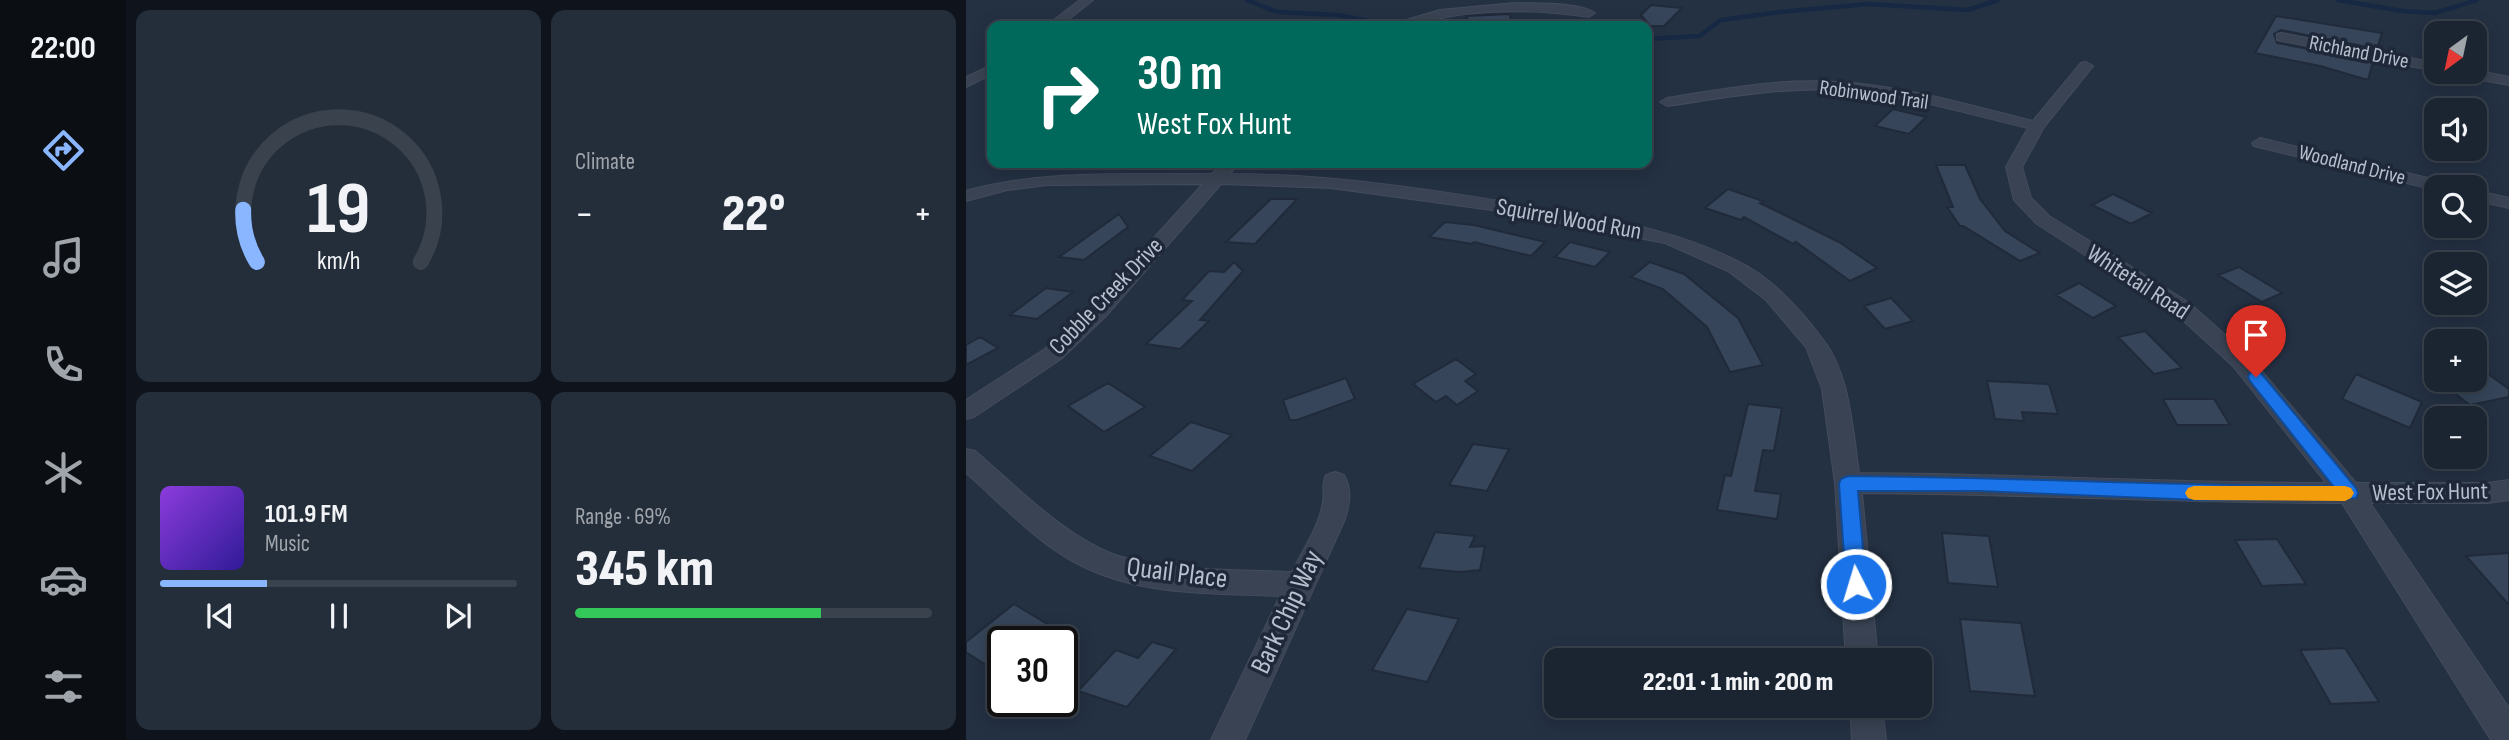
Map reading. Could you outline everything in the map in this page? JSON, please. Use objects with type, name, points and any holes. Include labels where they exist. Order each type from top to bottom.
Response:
[{"type":"street","points":[[1059,21],[1087,0]]},
{"type":"street","points":[[1413,21],[1442,14],[1504,7],[1551,8],[1589,13]]},
{"type":"street","name":"Richland Drive","points":[[2281,37],[2424,65]]},
{"type":"street","name":"Whitetail Road","points":[[2086,66],[2037,126],[2014,167],[2023,200],[2043,220],[2181,307],[2214,334],[2276,401],[2349,493],[2509,737]]},
{"type":"street","points":[[966,83],[987,72]]},
{"type":"street","points":[[2487,77],[2509,81]]},
{"type":"street","name":"Robinwood Trail","points":[[1667,102],[1779,87],[1841,87],[1891,94],[2037,126]]},
{"type":"street","name":"Woodland Drive","points":[[2260,143],[2424,182]]},
{"type":"street","name":"Cobble Creek Drive","points":[[966,411],[1053,354],[1099,311],[1226,168]]},
{"type":"street","name":"Squirrel Wood Run","points":[[966,197],[1006,185],[1046,180],[1331,183],[1414,193],[1639,231],[1672,239],[1709,253],[1735,267],[1773,296],[1816,345],[1834,389],[1848,484],[1861,648]]},
{"type":"street","points":[[2487,198],[2509,203]]},
{"type":"street","name":"Quail Place","points":[[966,458],[1055,535],[1094,559],[1142,573],[1298,585]]},
{"type":"street","name":"Bark Chip Way","points":[[1228,740],[1331,519],[1337,501],[1335,482]]},
{"type":"street","name":"West Fox Hunt","points":[[1848,484],[1979,484],[2199,493],[2488,493],[2509,490]]},
{"type":"street","points":[[1867,718],[1869,740]]},
{"type":"building","points":[[1651,5],[1682,8],[1664,26],[1652,26],[1652,21],[1646,21],[1641,15]]},
{"type":"building","points":[[1510,14],[1511,21],[1468,21],[1467,16]]},
{"type":"building","points":[[2276,16],[2382,33],[2377,49],[2281,30],[2274,34],[2277,43],[2373,61],[2368,80],[2320,66],[2255,53]]},
{"type":"building","points":[[1893,109],[1926,117],[1909,134],[1875,126]]},
{"type":"building","points":[[1936,165],[1965,165],[1980,199],[2005,231],[2040,253],[2020,261],[1960,226],[1947,207],[1953,207]]},
{"type":"building","points":[[1728,189],[1763,201],[1760,203],[1839,242],[1877,268],[1850,281],[1796,242],[1793,244],[1744,217],[1741,220],[1705,208]]},
{"type":"building","points":[[2113,194],[2152,213],[2131,224],[2092,205]]},
{"type":"building","points":[[1271,199],[1297,199],[1255,244],[1226,242]]},
{"type":"building","points":[[1119,214],[1128,227],[1084,260],[1059,257]]},
{"type":"building","points":[[1445,222],[1474,225],[1545,242],[1531,256],[1474,242],[1472,244],[1429,237]]},
{"type":"building","points":[[1570,242],[1610,252],[1595,267],[1555,257]]},
{"type":"building","points":[[1234,262],[1243,271],[1200,320],[1209,321],[1180,349],[1146,344],[1192,301],[1182,300],[1209,271],[1224,272]]},
{"type":"building","points":[[1650,262],[1684,274],[1738,318],[1763,365],[1730,372],[1707,327],[1663,289],[1631,277]]},
{"type":"building","points":[[2239,267],[2282,293],[2262,302],[2218,275]]},
{"type":"building","points":[[2079,283],[2116,306],[2093,318],[2056,295]]},
{"type":"building","points":[[1046,288],[1073,292],[1037,319],[1010,315]]},
{"type":"building","points":[[1891,298],[1913,321],[1885,329],[1864,306]]},
{"type":"building","points":[[2145,331],[2182,368],[2154,374],[2118,337]]},
{"type":"building","points":[[980,337],[998,348],[966,365],[966,345]]},
{"type":"building","points":[[1456,359],[1476,374],[1465,381],[1478,391],[1457,405],[1446,396],[1436,402],[1413,384]]},
{"type":"building","points":[[2487,373],[2509,389],[2509,397],[2470,405],[2453,392],[2487,392]]},
{"type":"building","points":[[2356,374],[2422,402],[2410,428],[2342,399]]},
{"type":"building","points":[[1346,378],[1355,399],[1297,420],[1290,420],[1283,400]]},
{"type":"building","points":[[1987,381],[2049,384],[2058,414],[2022,412],[2024,421],[1995,419]]},
{"type":"building","points":[[1108,383],[1145,407],[1104,432],[1068,406]]},
{"type":"building","points":[[2163,399],[2214,399],[2230,425],[2177,425]]},
{"type":"building","points":[[1748,404],[1782,408],[1774,451],[1763,450],[1755,491],[1781,494],[1777,519],[1717,510],[1725,475],[1731,476]]},
{"type":"building","points":[[1191,422],[1232,435],[1192,471],[1150,456]]},
{"type":"building","points":[[1473,444],[1509,449],[1487,491],[1449,485]]},
{"type":"building","points":[[1435,532],[1475,536],[1470,547],[1485,546],[1480,570],[1460,572],[1419,568]]},
{"type":"building","points":[[1942,533],[1989,536],[1998,587],[1948,583]]},
{"type":"building","points":[[2277,539],[2306,584],[2262,586],[2235,540]]},
{"type":"building","points":[[2509,553],[2509,605],[2466,556]]},
{"type":"building","points":[[1014,604],[1050,626],[987,626],[987,666],[966,652],[966,642]]},
{"type":"building","points":[[1407,609],[1459,619],[1427,682],[1372,670]]},
{"type":"building","points":[[1960,619],[2021,623],[2035,696],[1970,691]]},
{"type":"building","points":[[1152,642],[1176,649],[1127,707],[1078,691],[1116,650],[1138,658]]},
{"type":"building","points":[[2345,648],[2379,702],[2331,704],[2300,650]]},
{"type":"waterway","points":[[1247,0],[1277,12],[1338,15],[1368,21]]},
{"type":"waterway","points":[[1652,39],[1699,36],[1721,20],[1780,12],[1868,4],[1968,10],[1998,0]]},
{"type":"waterway","points":[[2338,0],[2402,11],[2435,13],[2477,0]]},
{"type":"slow traffic","points":[[2194,493],[2345,493]]},
{"type":"route","points":[[1856,584],[1848,484],[1979,484],[2199,493],[2349,493],[2256,377]]}]
